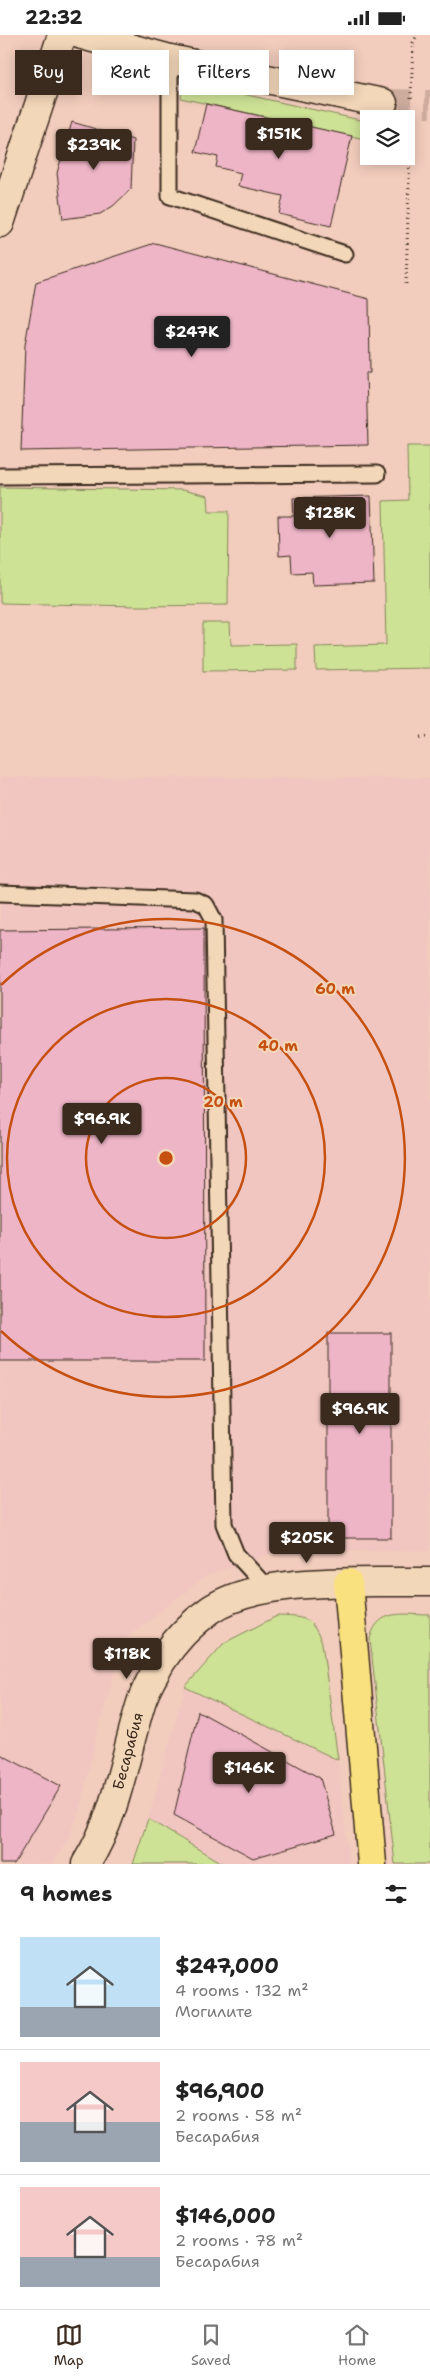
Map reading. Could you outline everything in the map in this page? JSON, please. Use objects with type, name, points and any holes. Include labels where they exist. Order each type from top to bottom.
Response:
[{"type":"main road","points":[[348,1583],[372,1864]]},
{"type":"street","points":[[0,223],[62,35]]},
{"type":"street","points":[[82,35],[170,59],[384,103]]},
{"type":"street","name":"Бесарабия","points":[[86,1864],[111,1813],[141,1700],[169,1650],[211,1609],[238,1597],[268,1589],[348,1583],[430,1582]]},
{"type":"lane","points":[[170,59],[170,196],[345,254]]},
{"type":"lane","points":[[0,475],[377,473]]},
{"type":"lane","points":[[0,893],[195,900],[206,905],[214,920],[224,1524],[236,1554],[268,1589]]},
{"type":"path","points":[[406,284],[413,43],[417,35]]},
{"type":"path","points":[[420,737],[430,737]]},
{"type":"shaded area","points":[[0,777],[430,778],[430,1551],[281,1550],[206,1576],[125,1639],[100,1722],[79,1812],[70,1836],[53,1864],[0,1864]]},
{"type":"shaded area","points":[[277,1616],[300,1617],[315,1625],[322,1643],[338,1760],[349,1864],[133,1864],[148,1819],[185,1687],[224,1643]]},
{"type":"green space","points":[[182,95],[247,95],[360,120],[360,138],[181,98]]},
{"type":"green space","points":[[407,446],[430,446],[430,668],[316,670],[315,647],[386,645],[383,501],[408,500]]},
{"type":"green space","points":[[0,487],[182,490],[208,496],[209,511],[229,511],[228,605],[138,606],[0,603]]},
{"type":"green space","points":[[203,623],[230,623],[231,645],[297,644],[297,670],[203,671]]},
{"type":"green space","points":[[402,1614],[430,1615],[430,1864],[395,1864],[370,1639],[379,1622],[386,1617]]},
{"type":"green space","points":[[277,1616],[306,1620],[314,1628],[322,1643],[338,1760],[185,1687],[224,1643]]},
{"type":"green space","points":[[148,1819],[223,1864],[133,1864]]},
{"type":"building","points":[[206,104],[352,136],[331,226],[279,214],[283,196],[238,186],[241,173],[216,167],[218,157],[195,152]]},
{"type":"building","points":[[72,122],[133,140],[131,189],[113,206],[100,214],[63,219],[57,173]]},
{"type":"building","points":[[155,243],[369,299],[370,373],[366,373],[368,445],[21,451],[25,345],[36,282]]},
{"type":"building","points":[[371,496],[374,583],[313,585],[312,572],[292,573],[291,555],[279,556],[278,516],[294,516],[293,498]]},
{"type":"building","points":[[204,928],[205,1361],[0,1361],[0,930]]},
{"type":"building","points":[[328,1333],[391,1333],[391,1538],[328,1538]]},
{"type":"building","points":[[198,1711],[320,1778],[336,1834],[253,1858],[174,1815]]},
{"type":"building","points":[[0,1754],[61,1786],[14,1864],[0,1864]]},
{"type":"tunnel","points":[[383,103],[430,104]]}]
